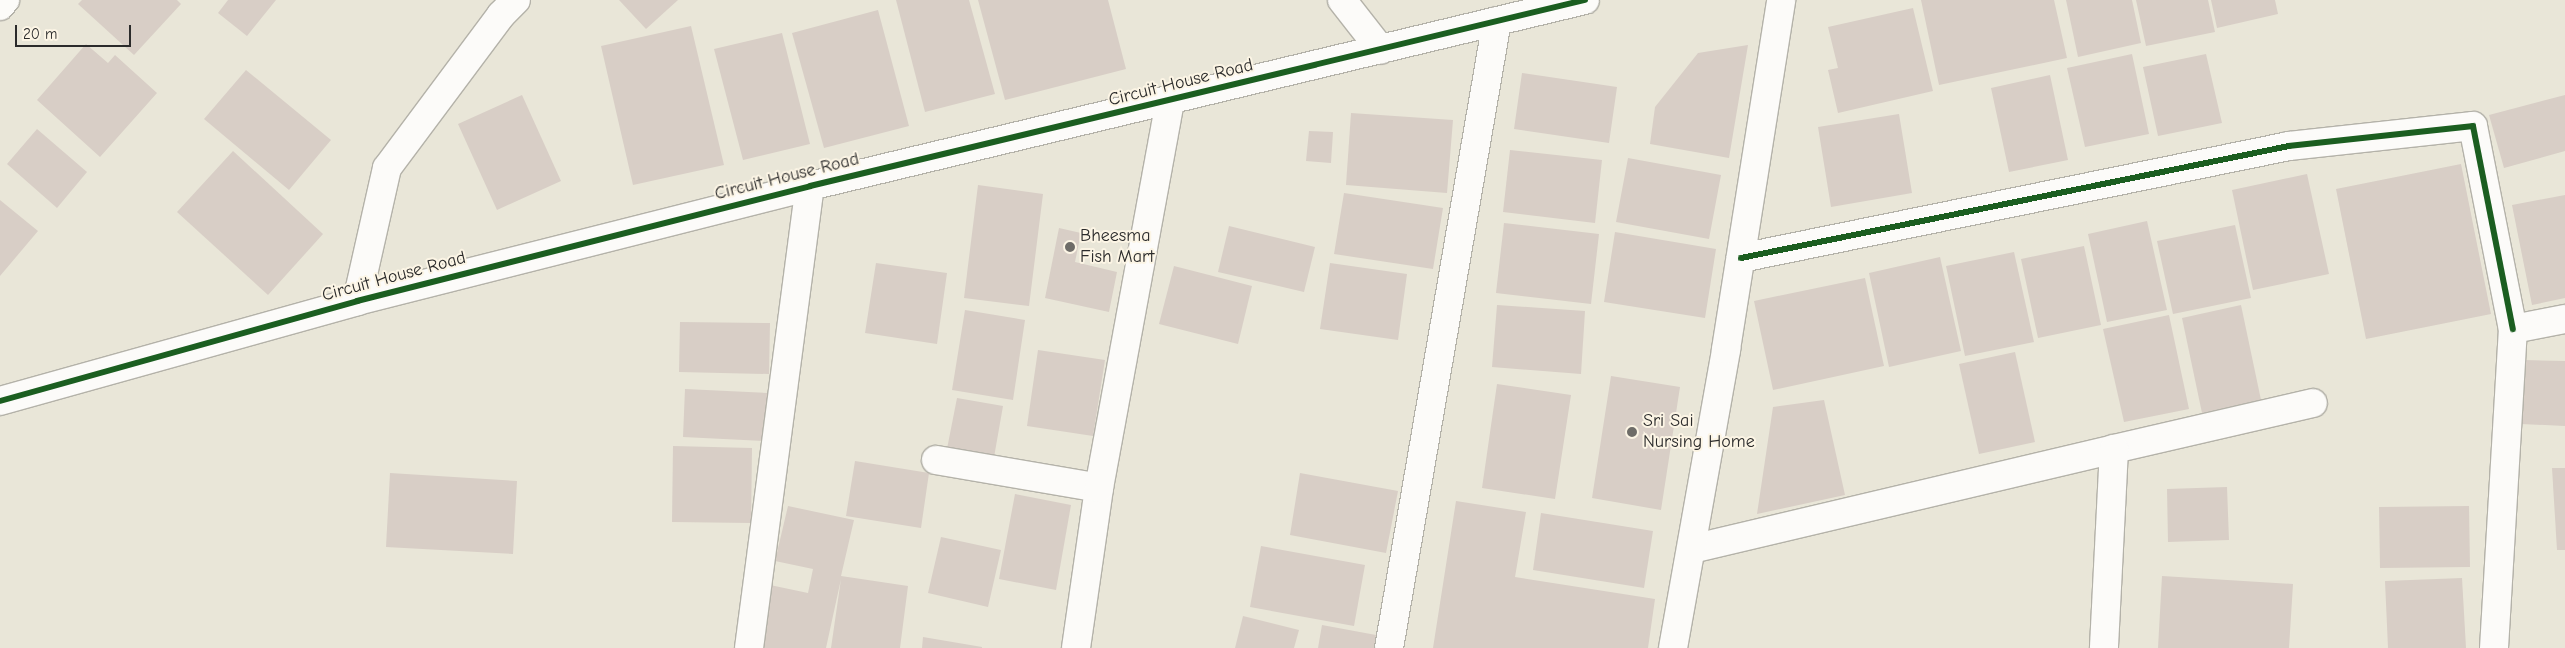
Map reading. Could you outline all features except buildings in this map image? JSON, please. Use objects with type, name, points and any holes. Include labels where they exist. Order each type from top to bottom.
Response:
[{"type":"street","points":[[0,6],[5,0]]},
{"type":"street","points":[[357,301],[387,168],[501,15],[516,0]]},
{"type":"street","points":[[1342,0],[1381,50]]},
{"type":"street","name":"Circuit House Road","points":[[0,401],[357,301],[810,186],[1585,0]]},
{"type":"street","points":[[1673,648],[1692,549],[1741,258],[1781,0]]},
{"type":"street","points":[[1389,648],[1497,21]]},
{"type":"street","points":[[1076,648],[1099,488],[1170,101]]},
{"type":"street","points":[[1741,258],[2289,146],[2473,126],[2513,329],[2494,648]]},
{"type":"street","points":[[749,648],[810,186]]},
{"type":"street","points":[[2513,329],[2565,319]]},
{"type":"street","points":[[1692,549],[2313,403]]},
{"type":"street","points":[[2104,648],[2114,450]]},
{"type":"street","points":[[936,460],[1099,488]]},
{"type":"cycle path","points":[[0,401],[357,301],[810,186],[1585,0]]},
{"type":"cycle path","points":[[1741,258],[2289,146],[2473,126],[2513,329]]},
{"type":"place","name":"Bheesma Fish Mart","points":[[1070,247]]},
{"type":"place","name":"Sri Sai Nursing Home","points":[[1632,432]]}]
